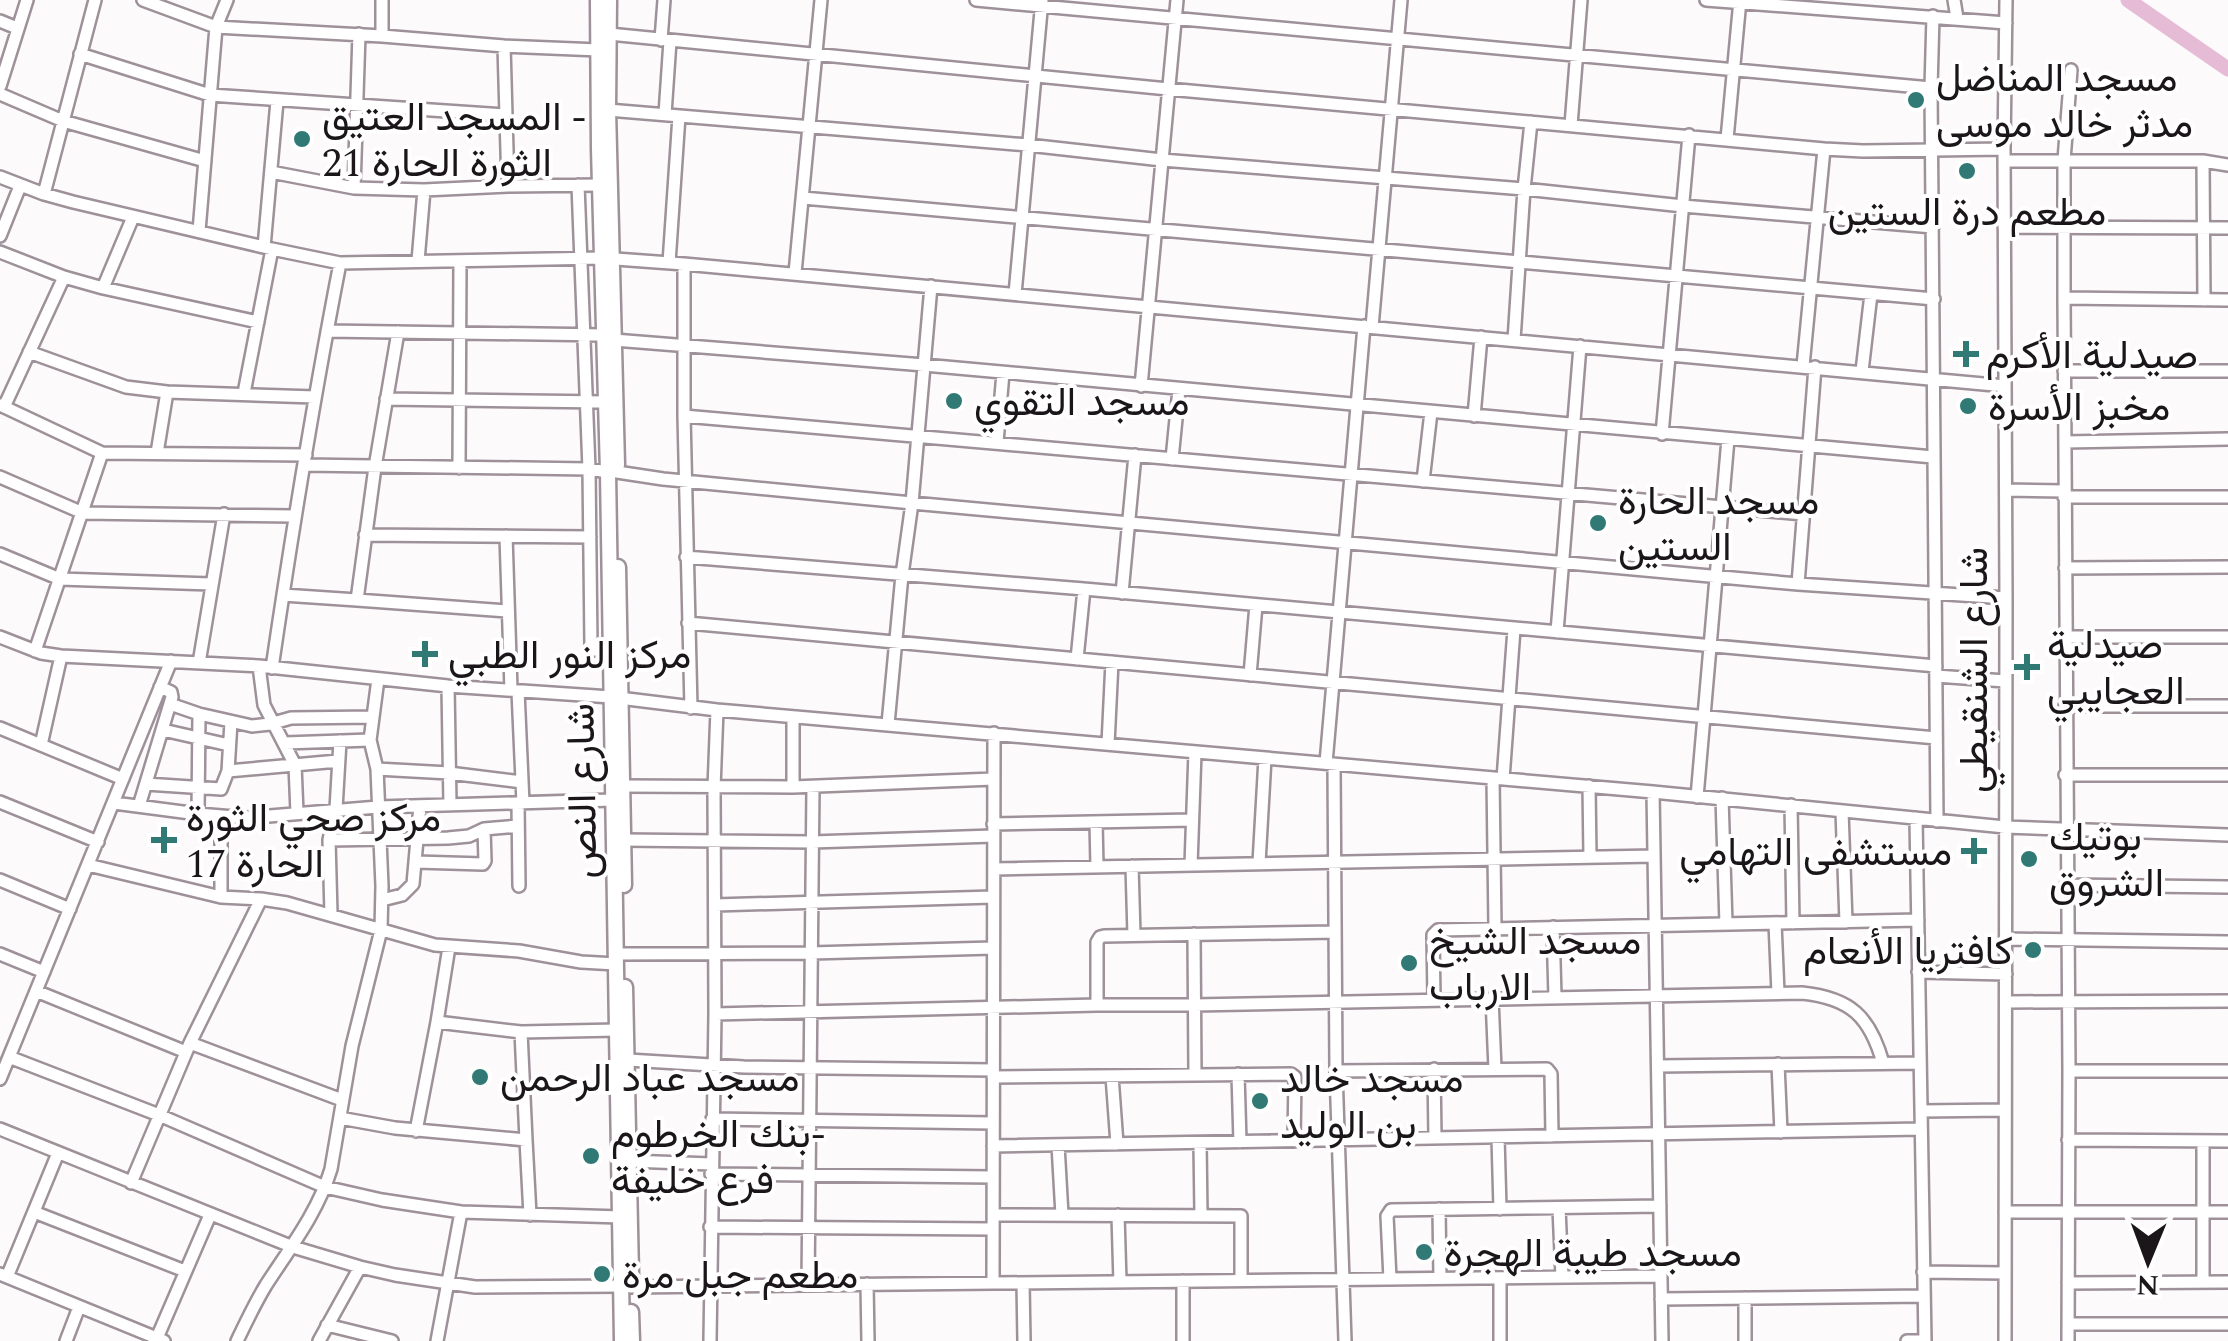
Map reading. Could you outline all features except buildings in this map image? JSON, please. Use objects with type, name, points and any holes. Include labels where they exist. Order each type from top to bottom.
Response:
[{"type":"main road","name":"شارع النص","points":[[598,0],[600,185],[608,258]]},
{"type":"main road","name":"شارع النص","points":[[610,0],[608,258],[616,698],[612,800],[628,1060],[623,1083],[620,1218],[632,1341]]},
{"type":"main road","name":"شارع النص","points":[[609,338],[606,402],[613,472],[610,649],[623,786],[617,1030],[630,1162],[622,1341]]},
{"type":"street","points":[[0,86],[27,0]]},
{"type":"street","points":[[44,194],[95,0]]},
{"type":"street","points":[[199,231],[216,26],[227,0]]},
{"type":"street","points":[[382,0],[382,36]]},
{"type":"street","points":[[664,0],[672,115],[670,263]]},
{"type":"street","points":[[796,273],[821,0]]},
{"type":"street","points":[[976,0],[1042,3],[1175,20],[1931,88]]},
{"type":"street","points":[[1141,386],[1177,0]]},
{"type":"street","points":[[1345,1341],[1336,1071],[1332,682],[1350,474],[1378,250],[1401,0]]},
{"type":"street","points":[[1571,125],[1581,0]]},
{"type":"street","points":[[1706,0],[2006,22]]},
{"type":"street","points":[[1954,0],[1957,18]]},
{"type":"street","name":"شارع الشنقيطي","points":[[2004,1341],[2006,0]]},
{"type":"street","points":[[148,1],[216,26],[599,50]]},
{"type":"street","points":[[1727,138],[1740,2]]},
{"type":"street","points":[[1015,294],[1042,3]]},
{"type":"street","points":[[1934,16],[1931,88],[1937,820]]},
{"type":"street","points":[[0,21],[17,28]]},
{"type":"street","points":[[354,188],[359,34]]},
{"type":"street","points":[[608,34],[1168,90],[1824,149],[1932,150],[2064,160],[2228,164]]},
{"type":"street","points":[[504,46],[508,186]]},
{"type":"street","points":[[80,54],[210,95],[505,115]]},
{"type":"street","points":[[2068,1341],[2064,160],[2072,70]]},
{"type":"street","points":[[0,94],[63,121],[204,160]]},
{"type":"street","points":[[244,393],[268,248],[277,101]]},
{"type":"street","points":[[608,110],[1933,227]]},
{"type":"street","points":[[1514,340],[1532,122]]},
{"type":"street","points":[[1662,434],[1689,135]]},
{"type":"street","points":[[1798,584],[1808,447],[1811,287],[1824,149]]},
{"type":"street","points":[[2204,161],[2204,300]]},
{"type":"street","points":[[271,172],[354,188],[600,185]]},
{"type":"street","points":[[0,177],[44,194],[132,217],[340,262],[608,258],[2005,386]]},
{"type":"street","points":[[0,236],[20,186]]},
{"type":"street","points":[[578,186],[592,648],[610,649]]},
{"type":"street","points":[[418,262],[424,190]]},
{"type":"street","points":[[802,198],[1934,299]]},
{"type":"street","points":[[103,288],[132,217]]},
{"type":"street","points":[[2004,227],[2228,228]]},
{"type":"street","points":[[0,252],[103,288],[258,322]]},
{"type":"street","points":[[460,261],[460,468]]},
{"type":"street","points":[[297,813],[295,765],[264,705],[266,667],[283,595],[340,262]]},
{"type":"street","points":[[684,264],[691,708]]},
{"type":"street","points":[[64,276],[2,406],[102,453],[306,460],[375,467],[589,469],[912,503],[1716,577],[2006,598]]},
{"type":"street","points":[[888,724],[930,286]]},
{"type":"street","points":[[1862,371],[1871,294]]},
{"type":"street","points":[[2064,298],[2228,300]]},
{"type":"street","points":[[326,331],[583,334],[1933,458]]},
{"type":"street","points":[[357,600],[398,332]]},
{"type":"street","points":[[1474,416],[1481,337]]},
{"type":"street","points":[[1558,632],[1580,346]]},
{"type":"street","points":[[29,352],[116,385],[167,392],[315,397]]},
{"type":"street","points":[[2064,371],[2228,371]]},
{"type":"street","points":[[997,442],[1003,373]]},
{"type":"street","points":[[1172,459],[1179,389]]},
{"type":"street","points":[[157,453],[167,392]]},
{"type":"street","points":[[386,399],[606,402]]},
{"type":"street","points":[[1424,480],[1431,412]]},
{"type":"street","points":[[684,416],[1803,514]]},
{"type":"street","points":[[1697,796],[1728,439]]},
{"type":"street","points":[[2065,442],[2228,439]]},
{"type":"street","points":[[35,651],[102,453]]},
{"type":"street","points":[[1122,593],[1135,456]]},
{"type":"street","points":[[0,476],[83,513],[294,516]]},
{"type":"street","points":[[2006,490],[2228,497]]},
{"type":"street","points":[[198,662],[224,514]]},
{"type":"street","points":[[366,535],[590,537]]},
{"type":"street","points":[[506,536],[507,611],[522,782],[519,886]]},
{"type":"street","points":[[0,554],[60,579],[211,584]]},
{"type":"street","points":[[686,557],[1710,645],[2006,681]]},
{"type":"street","points":[[2064,568],[2228,567]]},
{"type":"street","points":[[1078,659],[1084,590]]},
{"type":"street","points":[[283,595],[507,611]]},
{"type":"street","points":[[591,599],[609,600]]},
{"type":"street","points":[[1250,675],[1256,605]]},
{"type":"street","points":[[688,624],[1936,738]]},
{"type":"street","points":[[1494,928],[1498,778],[1514,628]]},
{"type":"street","points":[[0,637],[61,656],[266,667],[1722,798],[2004,827],[2228,834]]},
{"type":"street","points":[[2065,637],[2228,637]]},
{"type":"street","points":[[41,744],[61,656]]},
{"type":"street","points":[[0,1080],[171,661]]},
{"type":"street","points":[[1108,744],[1112,662]]},
{"type":"street","points":[[237,1341],[325,1187],[340,1118],[352,1046],[380,930],[377,769],[370,740],[378,679]]},
{"type":"street","points":[[139,806],[170,704],[171,692],[160,686]]},
{"type":"street","points":[[448,686],[450,805]]},
{"type":"street","points":[[170,704],[252,726],[298,718],[373,717]]},
{"type":"street","points":[[2065,706],[2228,706]]},
{"type":"street","points":[[710,1341],[717,710]]},
{"type":"street","points":[[198,814],[199,714]]},
{"type":"street","points":[[793,716],[793,787]]},
{"type":"street","points":[[146,784],[222,789],[228,771],[231,722]]},
{"type":"street","points":[[0,728],[123,779]]},
{"type":"street","points":[[163,730],[230,745]]},
{"type":"street","points":[[993,1283],[994,733]]},
{"type":"street","points":[[286,743],[370,740]]},
{"type":"street","points":[[330,914],[330,840],[340,741]]},
{"type":"street","points":[[1191,865],[1195,752]]},
{"type":"street","points":[[1259,864],[1265,758]]},
{"type":"street","points":[[228,771],[338,761]]},
{"type":"street","points":[[377,769],[522,782]]},
{"type":"street","points":[[2065,775],[2228,775]]},
{"type":"street","points":[[623,786],[813,787],[994,780]]},
{"type":"street","points":[[1590,786],[1590,857]]},
{"type":"street","points":[[808,1285],[813,787]]},
{"type":"street","points":[[1654,792],[1662,1341]]},
{"type":"street","points":[[1722,798],[1726,924]]},
{"type":"street","points":[[114,803],[246,818],[336,809],[612,800]]},
{"type":"street","points":[[0,802],[98,842]]},
{"type":"street","points":[[1791,805],[1793,923]]},
{"type":"street","points":[[382,900],[402,896],[415,878],[420,806]]},
{"type":"street","points":[[1842,811],[1846,922]]},
{"type":"street","points":[[220,816],[221,897]]},
{"type":"street","points":[[1908,1341],[1924,1341],[1916,818]]},
{"type":"street","points":[[623,840],[812,842],[1096,822],[1192,820]]},
{"type":"street","points":[[1096,822],[1097,867]]},
{"type":"street","points":[[330,840],[448,838],[518,826]]},
{"type":"street","points":[[416,862],[484,863],[484,829]]},
{"type":"street","points":[[448,838],[448,863]]},
{"type":"street","points":[[994,869],[1654,856]]},
{"type":"street","points":[[88,865],[221,897],[262,899],[330,914],[449,948],[619,957],[993,948]]},
{"type":"street","points":[[1132,866],[1134,935]]},
{"type":"street","points":[[0,880],[70,908]]},
{"type":"street","points":[[2066,885],[2228,887]]},
{"type":"street","points":[[715,906],[993,897]]},
{"type":"street","points":[[131,1183],[188,1048],[262,899]]},
{"type":"street","points":[[1434,998],[1435,930],[1918,920]]},
{"type":"street","points":[[1775,923],[1778,992]]},
{"type":"street","points":[[1553,927],[1555,996]]},
{"type":"street","points":[[1097,1004],[1098,939],[1104,936],[1335,932]]},
{"type":"street","points":[[1194,934],[1195,1075]]},
{"type":"street","points":[[2006,938],[2228,942]]},
{"type":"street","points":[[416,1130],[449,948]]},
{"type":"street","points":[[0,954],[44,972]]},
{"type":"street","points":[[1918,972],[2006,974]]},
{"type":"street","points":[[36,992],[342,1100]]},
{"type":"street","points":[[715,1014],[1778,992],[1817,994],[1844,1004],[1868,1025],[1883,1063]]},
{"type":"street","points":[[1492,998],[1495,1069]]},
{"type":"street","points":[[2006,1002],[2228,1001]]},
{"type":"street","points":[[437,1022],[522,1032],[617,1030]]},
{"type":"street","points":[[522,1032],[530,1216]]},
{"type":"street","points":[[10,1057],[159,1115],[325,1187],[462,1212],[620,1218]]},
{"type":"street","points":[[628,1060],[714,1066],[1112,1076],[1294,1075],[1294,1141]]},
{"type":"street","points":[[1658,1066],[1920,1063]]},
{"type":"street","points":[[1778,1064],[1781,1132]]},
{"type":"street","points":[[1336,1071],[1544,1068],[1550,1071],[1552,1136]]},
{"type":"street","points":[[1434,1069],[1434,1138]]},
{"type":"street","points":[[2069,1072],[2228,1072]]},
{"type":"street","points":[[1238,1074],[1240,1142]]},
{"type":"street","points":[[1112,1076],[1117,1144]]},
{"type":"street","points":[[1921,1111],[2005,1110]]},
{"type":"street","points":[[340,1118],[526,1140]]},
{"type":"street","points":[[712,1120],[993,1123]]},
{"type":"street","points":[[0,1129],[292,1247],[360,1267],[449,1284],[518,1288],[1661,1276]]},
{"type":"street","points":[[993,1146],[1921,1129]]},
{"type":"street","points":[[1498,1137],[1500,1209]]},
{"type":"street","points":[[2068,1140],[2228,1141]]},
{"type":"street","points":[[2203,1141],[2204,1282]]},
{"type":"street","points":[[1200,1143],[1202,1215]]},
{"type":"street","points":[[1058,1145],[1062,1215]]},
{"type":"street","points":[[58,1153],[4,1276],[80,1308],[160,1339],[210,1216]]},
{"type":"street","points":[[630,1162],[808,1176],[993,1177]]},
{"type":"street","points":[[1390,1279],[1389,1212],[1660,1206]]},
{"type":"street","points":[[1439,1208],[1440,1278]]},
{"type":"street","points":[[1559,1208],[1562,1277]]},
{"type":"street","points":[[34,1212],[185,1271]]},
{"type":"street","points":[[437,1341],[462,1212]]},
{"type":"street","points":[[2005,1212],[2228,1212]]},
{"type":"street","points":[[993,1215],[1242,1217],[1241,1280]]},
{"type":"street","points":[[1118,1215],[1120,1282]]},
{"type":"street","points":[[710,1227],[993,1229]]},
{"type":"street","points":[[319,1341],[360,1267]]},
{"type":"street","points":[[1924,1272],[2005,1273]]},
{"type":"street","points":[[1500,1278],[1500,1341]]},
{"type":"street","points":[[1182,1281],[1183,1341]]},
{"type":"street","points":[[1023,1282],[1024,1341]]},
{"type":"street","points":[[2068,1283],[2228,1282]]},
{"type":"street","points":[[867,1284],[868,1341]]},
{"type":"street","points":[[1662,1299],[1924,1296]]},
{"type":"street","points":[[1745,1298],[1745,1341]]},
{"type":"street","points":[[66,1341],[80,1308]]},
{"type":"street","points":[[327,1324],[392,1341]]},
{"type":"street","points":[[2068,1324],[2228,1324]]},
{"type":"waterway","points":[[2128,0],[2228,69]]},
{"type":"place","name":"مسجد المناضل مدثر خالد موسى","points":[[1916,100]]},
{"type":"place","name":"المسجد العتيق - الثورة الحارة 21","points":[[302,139]]},
{"type":"place","name":"مطعم درة الستين","points":[[1967,171]]},
{"type":"place","name":"صيدلية الأكرم","points":[[1966,354]]},
{"type":"place","name":"مسجد التقوي","points":[[954,401]]},
{"type":"place","name":"مخبز الأسرة","points":[[1968,406]]},
{"type":"place","name":"مسجد الحارة الستين","points":[[1598,523]]},
{"type":"place","name":"مركز النور الطبي","points":[[425,654]]},
{"type":"place","name":"صيدلية العجايبي","points":[[2027,667]]},
{"type":"place","name":"مركز صحي الثورة الحارة 17","points":[[164,840]]},
{"type":"place","name":"مستشفى التهامي","points":[[1974,851]]},
{"type":"place","name":"بوتيك الشروق","points":[[2029,859]]},
{"type":"place","name":"كافتريا الأنعام","points":[[2033,950]]},
{"type":"place","name":"مسجد الشيخ الارباب","points":[[1409,963]]},
{"type":"place","name":"مسجد عباد الرحمن","points":[[480,1077]]},
{"type":"place","name":"مسجد خالد بن الوليد","points":[[1260,1101]]},
{"type":"place","name":"بنك الخرطوم- فرع خليفة","points":[[591,1156]]},
{"type":"place","name":"مسجد طيبة الهجرة","points":[[1424,1252]]},
{"type":"place","name":"مطعم جبل مرة","points":[[602,1274]]}]
